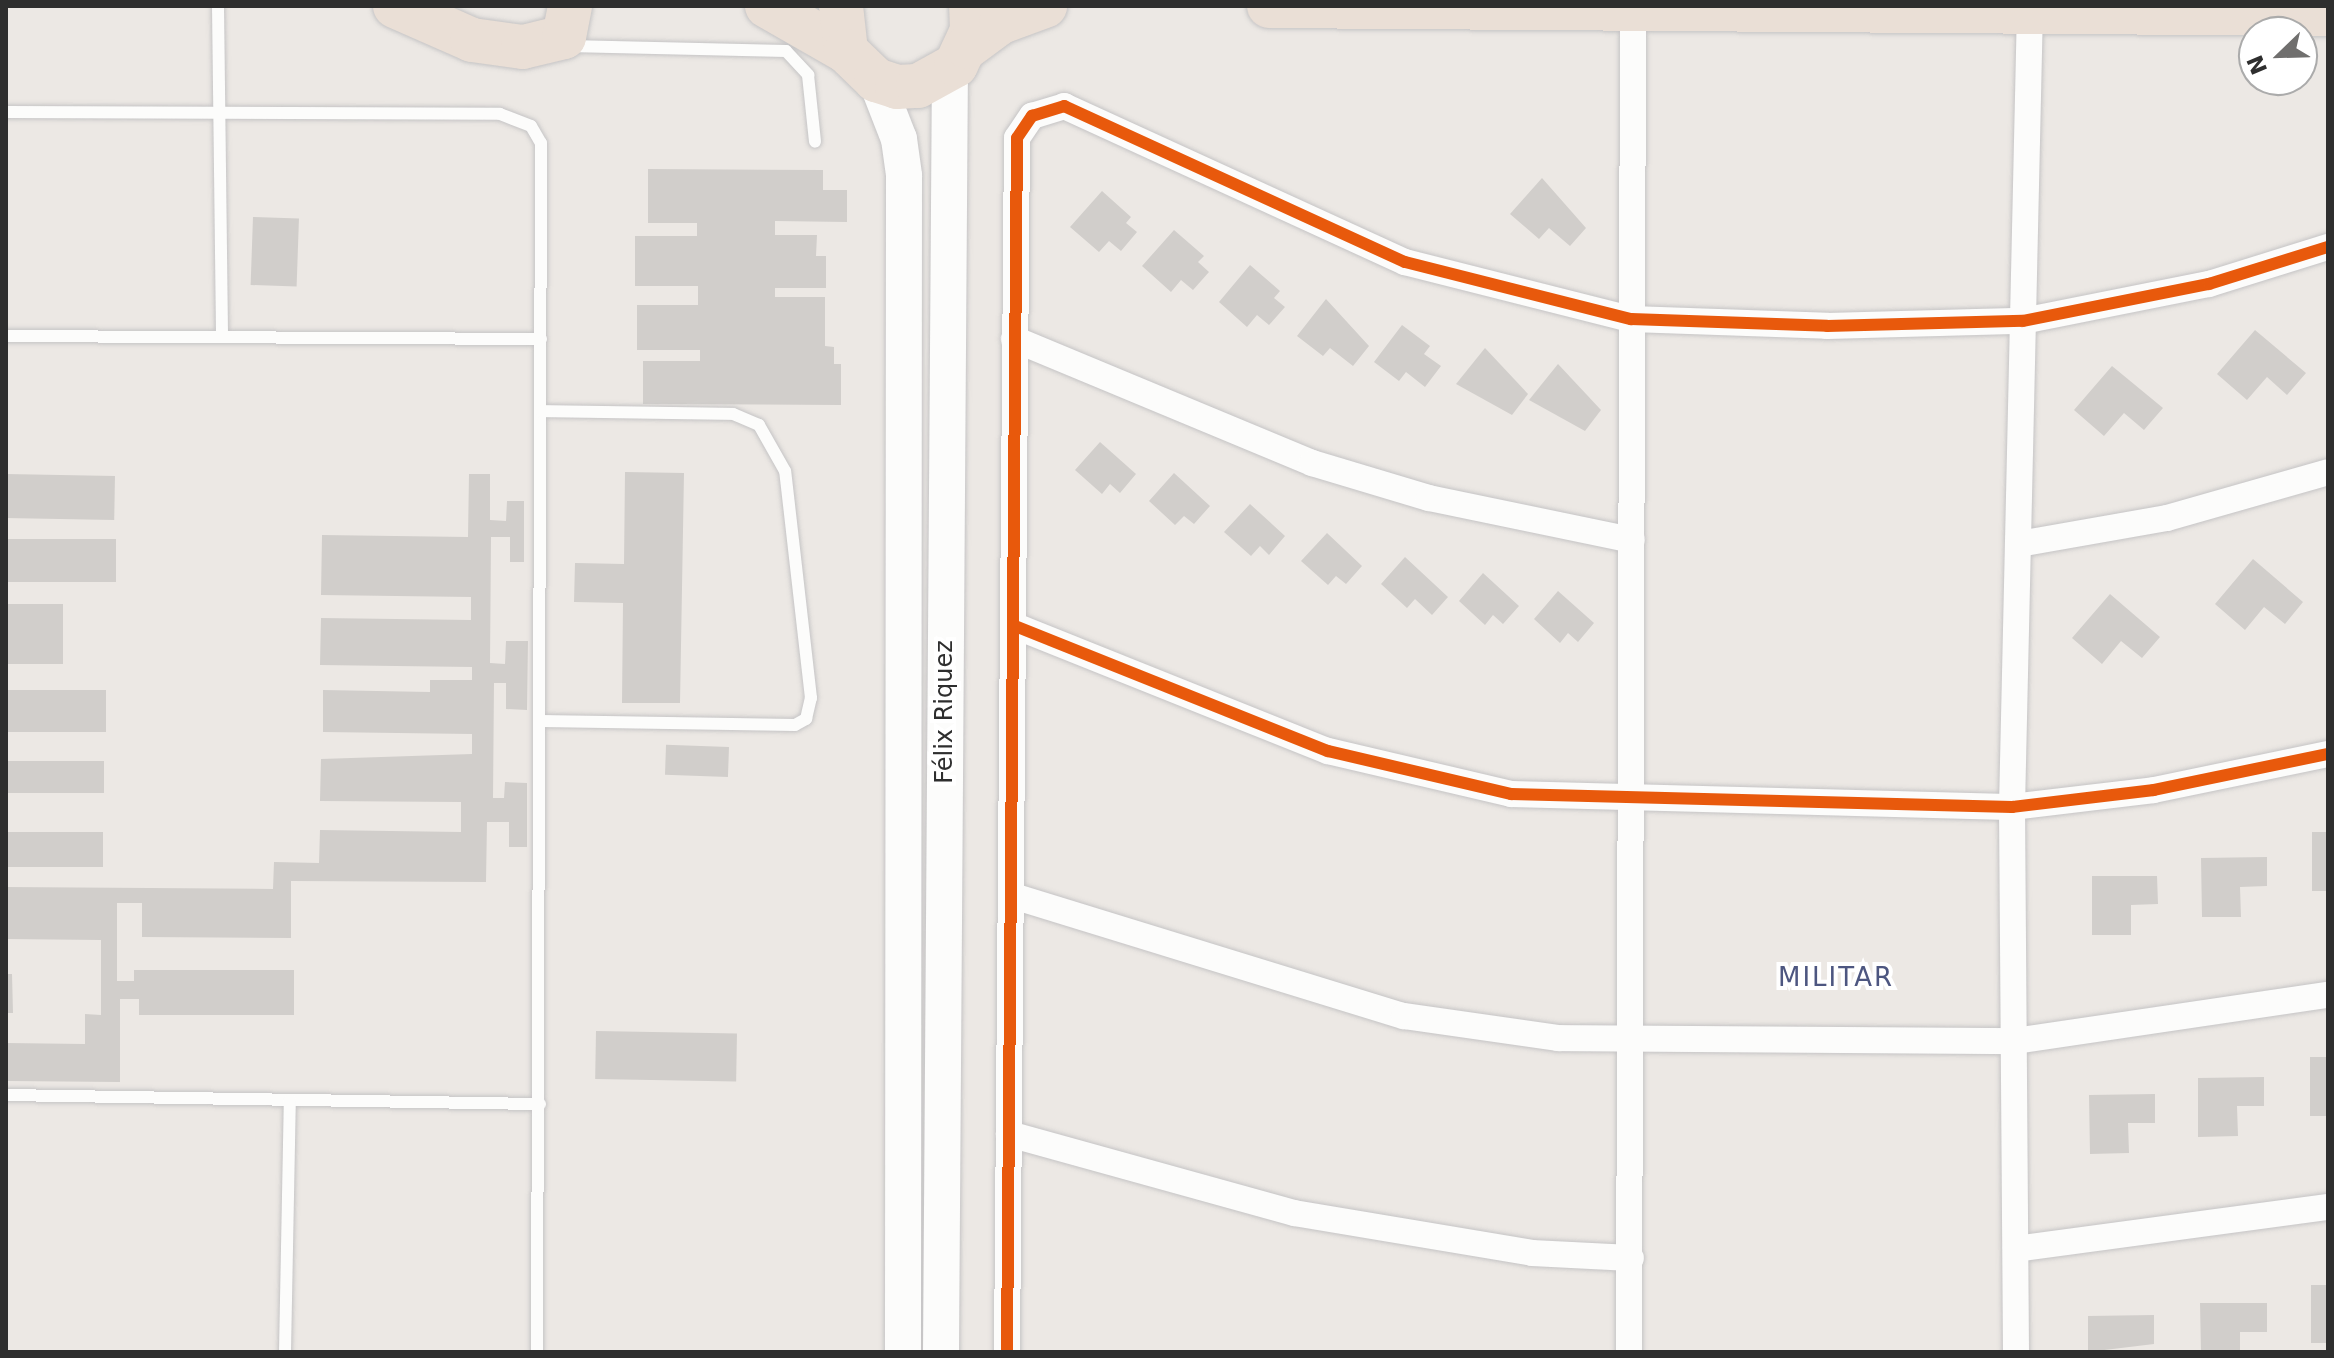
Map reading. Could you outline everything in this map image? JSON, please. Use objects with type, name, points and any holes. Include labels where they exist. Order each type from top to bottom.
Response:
[{"type":"highway","points":[[395,6],[472,40],[566,32]]},
{"type":"highway","points":[[767,6],[861,66],[918,86],[963,42],[1001,22],[1045,6]]},
{"type":"highway","points":[[841,6],[861,66]]},
{"type":"highway","points":[[1269,6],[1633,10],[1687,7],[2030,9],[2328,14]]},
{"type":"street","points":[[2016,1352],[2012,807],[2030,9]]},
{"type":"street","points":[[1629,1352],[1635,1042],[1630,802],[1633,10]]},
{"type":"street","name":"Félix Riquez","points":[[941,1352],[963,42]]},
{"type":"street","name":"Félix Riquez","points":[[861,66],[899,139],[904,176],[903,1352]]},
{"type":"street","points":[[1007,1352],[1017,138],[1032,116],[1064,106],[1405,262],[1631,319],[1827,326],[2023,321],[2139,301],[2328,247]]},
{"type":"street","points":[[1014,339],[1312,463],[1429,498],[1632,540]]},
{"type":"street","points":[[2019,544],[2167,518],[2328,472]]},
{"type":"street","points":[[1015,626],[1247,724],[1423,779],[1630,802],[2012,807],[2154,790],[2328,754]]},
{"type":"street","points":[[1013,896],[1404,1016],[1635,1042],[2015,1041],[2328,995]]},
{"type":"street","points":[[1009,1134],[1294,1213],[1532,1253],[1631,1258]]},
{"type":"street","points":[[2016,1249],[2328,1207]]},
{"type":"lane","points":[[218,6],[222,337]]},
{"type":"lane","points":[[566,32],[786,51],[808,75],[815,142]]},
{"type":"lane","points":[[6,112],[500,114],[531,126],[541,143],[537,1352]]},
{"type":"lane","points":[[6,336],[541,339]]},
{"type":"lane","points":[[541,411],[733,414],[759,425],[785,471],[811,698],[806,719],[795,725],[541,721]]},
{"type":"lane","points":[[6,1095],[540,1104]]},
{"type":"lane","points":[[285,1352],[290,1100]]},
{"type":"building","points":[[648,169],[823,170],[823,190],[847,190],[847,222],[775,221],[775,235],[817,235],[816,256],[826,256],[826,288],[775,288],[775,297],[825,297],[825,346],[834,347],[834,364],[841,364],[841,405],[643,404],[643,361],[700,361],[700,350],[637,350],[637,305],[698,305],[698,286],[635,286],[635,236],[697,236],[697,223],[648,223]]},
{"type":"building","points":[[1542,178],[1586,228],[1570,246],[1549,228],[1539,239],[1510,214]]},
{"type":"building","points":[[1102,191],[1131,217],[1126,223],[1137,232],[1121,251],[1109,241],[1099,252],[1070,227]]},
{"type":"building","points":[[253,217],[299,219],[297,287],[251,285]]},
{"type":"building","points":[[1174,230],[1204,256],[1198,262],[1209,272],[1193,290],[1181,280],[1171,292],[1142,266]]},
{"type":"building","points":[[1250,265],[1280,291],[1274,298],[1285,307],[1269,325],[1257,315],[1247,327],[1219,302]]},
{"type":"building","points":[[1326,299],[1369,346],[1353,366],[1330,348],[1323,356],[1297,336]]},
{"type":"building","points":[[1402,325],[1430,346],[1424,354],[1441,366],[1425,387],[1406,372],[1399,381],[1374,362]]},
{"type":"building","points":[[2255,330],[2306,373],[2287,395],[2267,377],[2247,400],[2217,374]]},
{"type":"building","points":[[1485,348],[1528,394],[1512,415],[1456,384]]},
{"type":"building","points":[[1558,364],[1601,410],[1585,431],[1529,400]]},
{"type":"building","points":[[2112,366],[2163,408],[2144,430],[2124,413],[2104,436],[2074,410]]},
{"type":"building","points":[[1100,442],[1136,474],[1120,493],[1110,484],[1102,494],[1075,470]]},
{"type":"building","points":[[625,472],[684,473],[680,703],[622,703],[623,603],[574,602],[575,563],[624,564]]},
{"type":"building","points":[[1174,473],[1210,506],[1194,524],[1184,516],[1175,525],[1149,501]]},
{"type":"building","points":[[6,474],[115,476],[114,520],[6,518]]},
{"type":"building","points":[[469,474],[490,474],[490,520],[506,521],[507,501],[524,501],[524,562],[510,562],[510,537],[491,537],[490,663],[505,664],[506,641],[528,641],[527,710],[506,709],[506,683],[494,683],[493,798],[504,798],[505,782],[527,783],[527,847],[509,847],[509,822],[487,822],[486,882],[291,881],[291,938],[142,937],[142,903],[117,903],[117,981],[134,981],[134,970],[294,970],[294,1015],[139,1015],[139,999],[120,999],[120,1082],[6,1081],[6,1043],[85,1044],[85,1014],[101,1015],[101,940],[6,939],[6,887],[273,889],[274,862],[319,863],[320,830],[461,832],[461,802],[320,801],[321,759],[472,754],[472,734],[323,732],[323,690],[430,692],[430,680],[472,680],[472,667],[320,665],[321,618],[471,620],[471,597],[321,595],[322,535],[468,537]]},
{"type":"building","points":[[1250,504],[1285,536],[1269,555],[1260,546],[1251,556],[1224,532]]},
{"type":"building","points":[[1327,533],[1362,566],[1346,584],[1336,576],[1328,585],[1301,561]]},
{"type":"building","points":[[6,539],[116,539],[116,582],[6,582]]},
{"type":"building","points":[[1405,557],[1448,597],[1432,615],[1415,599],[1407,608],[1381,584]]},
{"type":"building","points":[[2253,559],[2303,602],[2285,624],[2264,607],[2245,630],[2215,604]]},
{"type":"building","points":[[1483,573],[1519,606],[1503,624],[1493,615],[1485,625],[1459,601]]},
{"type":"building","points":[[1558,591],[1594,623],[1578,642],[1568,633],[1560,643],[1534,619]]},
{"type":"building","points":[[2110,594],[2160,637],[2142,658],[2121,641],[2102,664],[2072,638]]},
{"type":"building","points":[[6,604],[63,604],[63,664],[6,664]]},
{"type":"building","points":[[6,690],[106,690],[106,732],[6,732]]},
{"type":"building","points":[[666,745],[729,747],[728,777],[665,775]]},
{"type":"building","points":[[6,761],[104,761],[104,793],[6,793]]},
{"type":"building","points":[[6,832],[103,832],[103,867],[6,867]]},
{"type":"building","points":[[2312,832],[2328,832],[2328,891],[2312,891]]},
{"type":"building","points":[[2267,857],[2267,886],[2240,887],[2241,917],[2202,917],[2201,858]]},
{"type":"building","points":[[2092,876],[2157,876],[2158,904],[2131,905],[2131,935],[2092,935]]},
{"type":"building","points":[[6,974],[12,974],[13,1013],[6,1013]]},
{"type":"building","points":[[596,1031],[737,1033],[736,1081],[595,1079]]},
{"type":"building","points":[[2310,1057],[2328,1057],[2328,1116],[2310,1116]]},
{"type":"building","points":[[2264,1077],[2264,1106],[2237,1106],[2238,1136],[2198,1137],[2198,1078]]},
{"type":"building","points":[[2155,1094],[2155,1123],[2128,1123],[2129,1153],[2090,1154],[2089,1095]]},
{"type":"building","points":[[2311,1285],[2328,1285],[2328,1343],[2311,1343]]},
{"type":"building","points":[[2200,1303],[2267,1303],[2267,1332],[2240,1332],[2240,1352],[2201,1352]]},
{"type":"building","points":[[2154,1315],[2154,1344],[2088,1352],[2088,1316]]},
{"type":"cycle path","points":[[1007,1352],[1017,138],[1032,116],[1064,106],[1405,262],[1631,319],[1827,326],[2023,321],[2209,284],[2328,247]]},
{"type":"cycle path","points":[[1015,626],[1328,751],[1511,794],[2012,807],[2154,790],[2328,754]]},
{"type":"district","name":"MILITAR","points":[[1836,978]]}]
